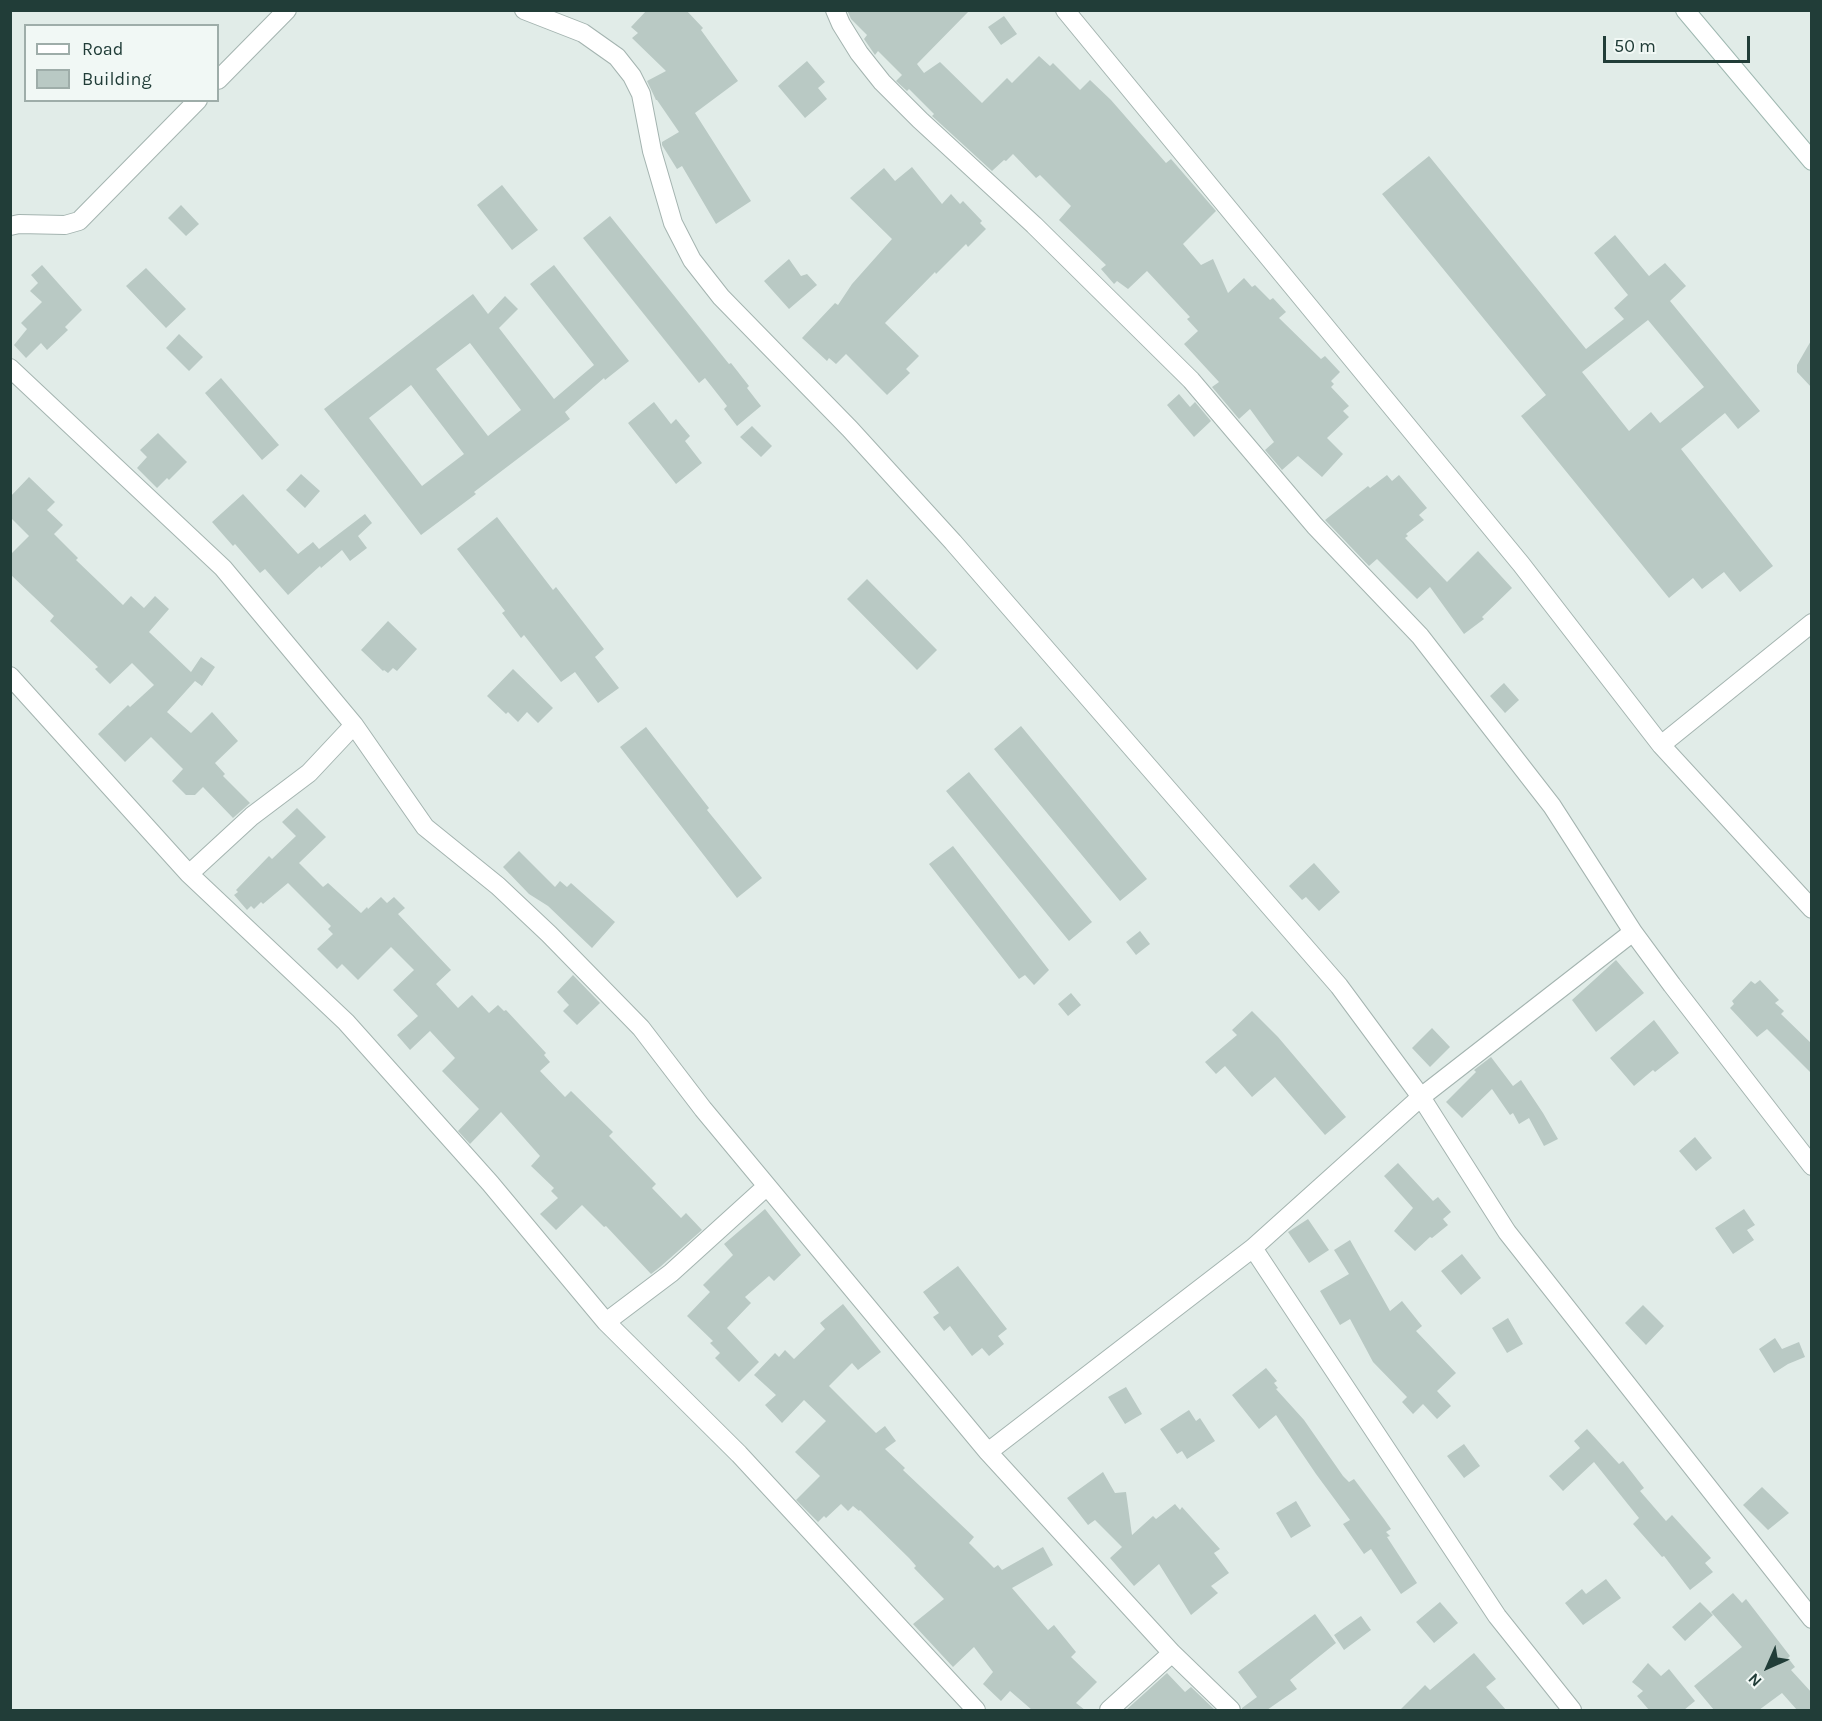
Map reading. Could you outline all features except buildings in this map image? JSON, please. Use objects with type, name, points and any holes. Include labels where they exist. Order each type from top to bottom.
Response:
[{"type":"street","points":[[219,79],[286,10]]},
{"type":"street","points":[[524,10],[583,33],[617,57],[632,76],[641,94],[652,151],[673,223],[692,260],[722,297],[850,429],[953,542],[1332,978],[1422,1097],[1507,1232],[1812,1619]]},
{"type":"street","points":[[835,10],[859,54],[882,82],[1034,225],[1191,380],[1315,526],[1420,636],[1552,806],[1633,932],[1812,1166]]},
{"type":"street","points":[[1065,10],[1521,564],[1660,746],[1812,909]]},
{"type":"street","points":[[1685,10],[1812,161]]},
{"type":"street","points":[[10,226],[20,224],[65,225],[79,221],[196,102]]},
{"type":"street","points":[[10,368],[223,568],[354,725],[425,827],[498,886],[549,934],[640,1028],[703,1109],[988,1452],[1172,1653],[1231,1710]]},
{"type":"street","points":[[1660,746],[1812,623]]},
{"type":"street","points":[[10,676],[189,874],[346,1022],[490,1183],[606,1322],[740,1454],[976,1710]]},
{"type":"street","points":[[189,874],[252,816],[309,773],[354,725]]},
{"type":"street","points":[[988,1452],[1253,1248],[1422,1097],[1633,932]]},
{"type":"street","points":[[606,1322],[671,1272],[767,1186]]},
{"type":"street","points":[[1253,1248],[1497,1616],[1572,1710]]},
{"type":"street","points":[[1109,1710],[1172,1653]]}]
